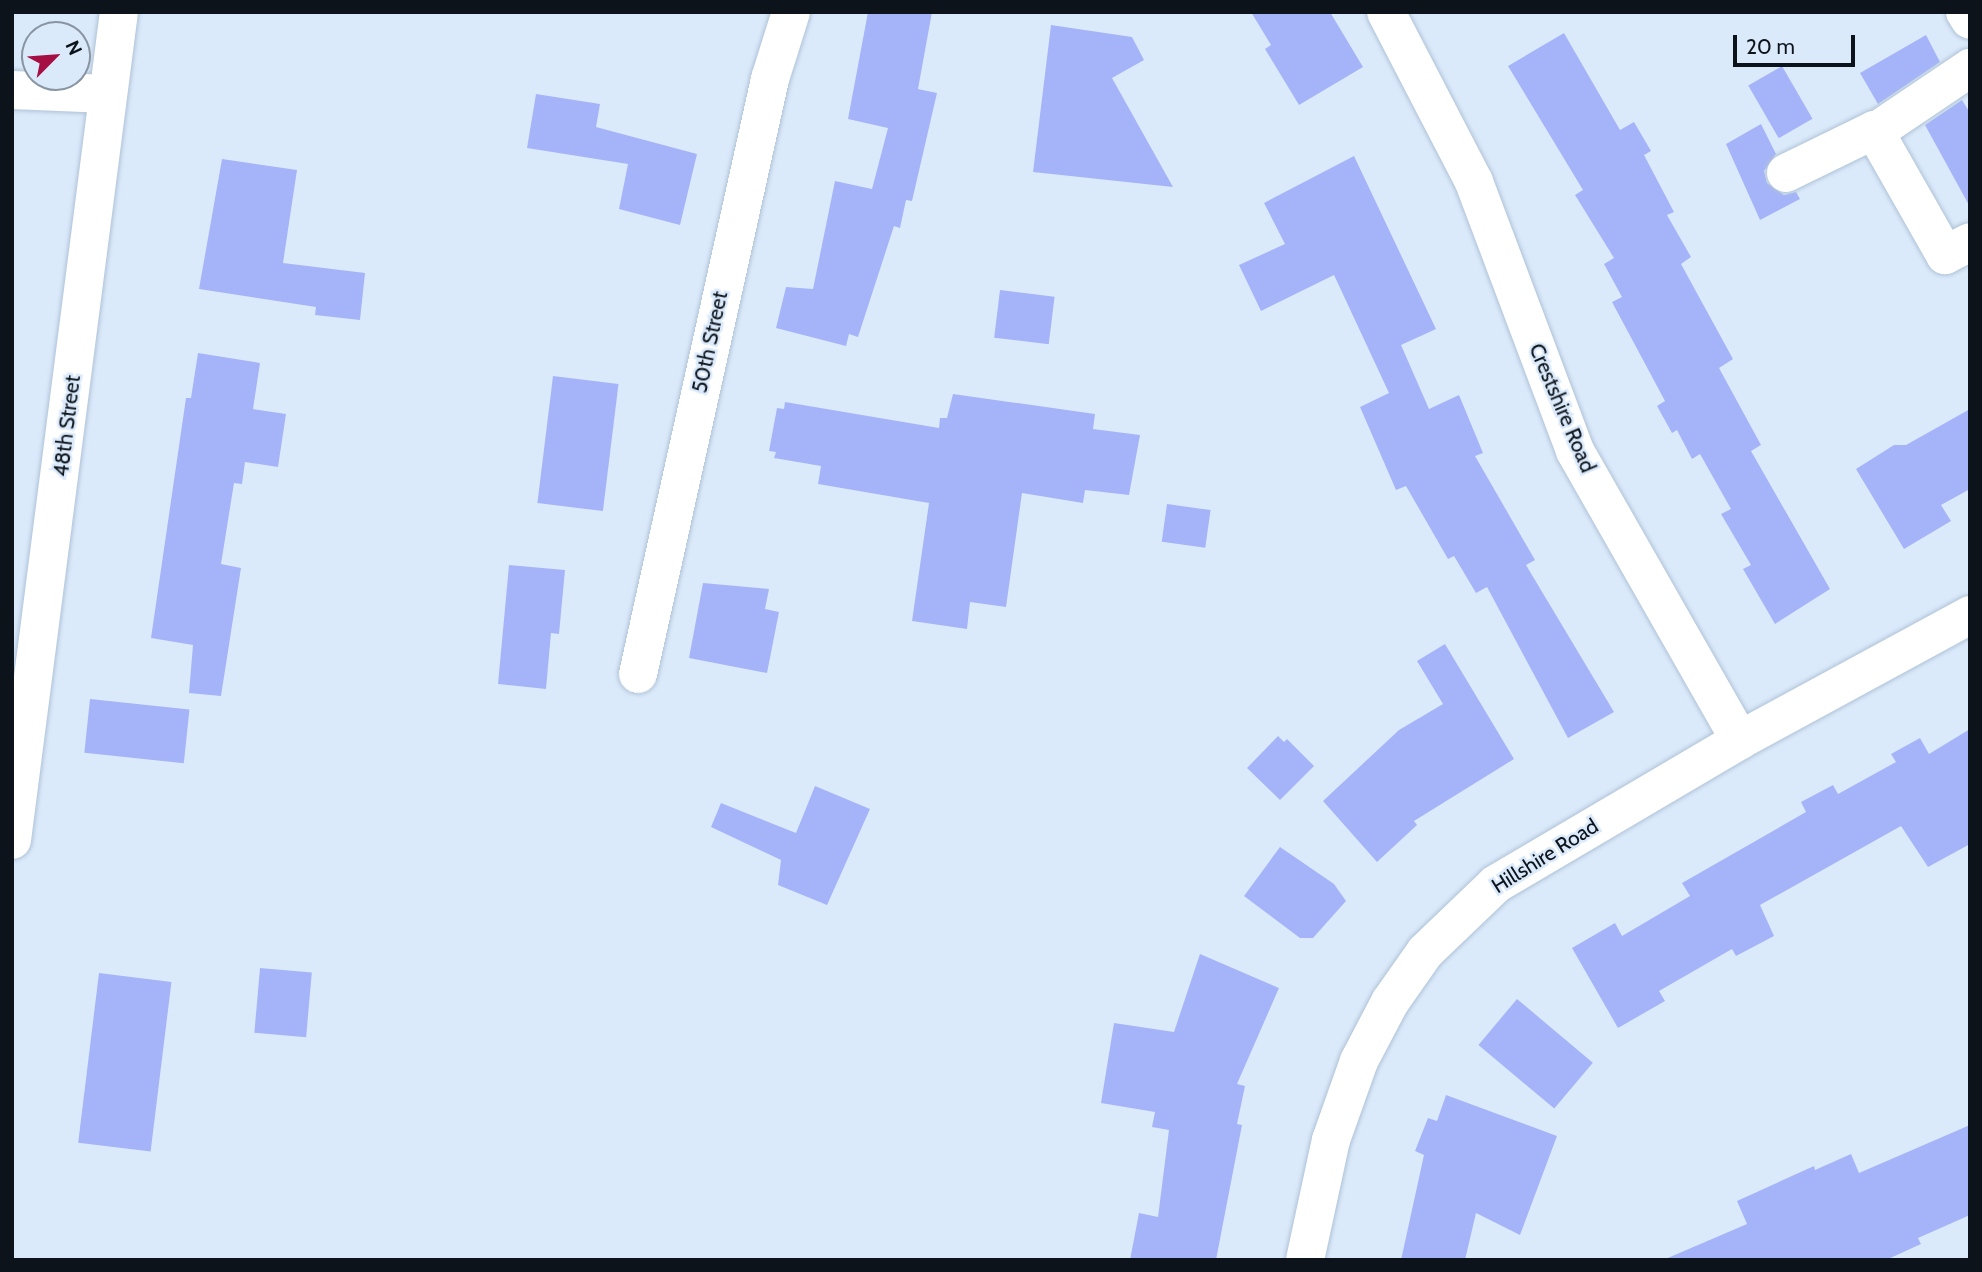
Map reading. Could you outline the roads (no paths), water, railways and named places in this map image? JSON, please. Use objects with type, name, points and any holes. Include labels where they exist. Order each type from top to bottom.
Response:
[{"type":"street","name":"48th Street","points":[[12,840],[42,633],[119,12]]},
{"type":"street","name":"50th Street","points":[[638,674],[761,120],[791,12]]},
{"type":"street","name":"Crestshire Road","points":[[1386,12],[1433,100],[1501,246],[1575,451],[1740,740]]},
{"type":"street","points":[[1965,12],[1970,20]]},
{"type":"street","points":[[1786,173],[1875,132],[1970,68]]},
{"type":"street","points":[[12,90],[107,94]]},
{"type":"street","points":[[1875,132],[1945,255],[1970,242]]},
{"type":"street","name":"Hillshire Road","points":[[1305,1260],[1331,1140],[1359,1061],[1390,1002],[1425,951],[1496,884],[1740,740],[1970,615]]}]
